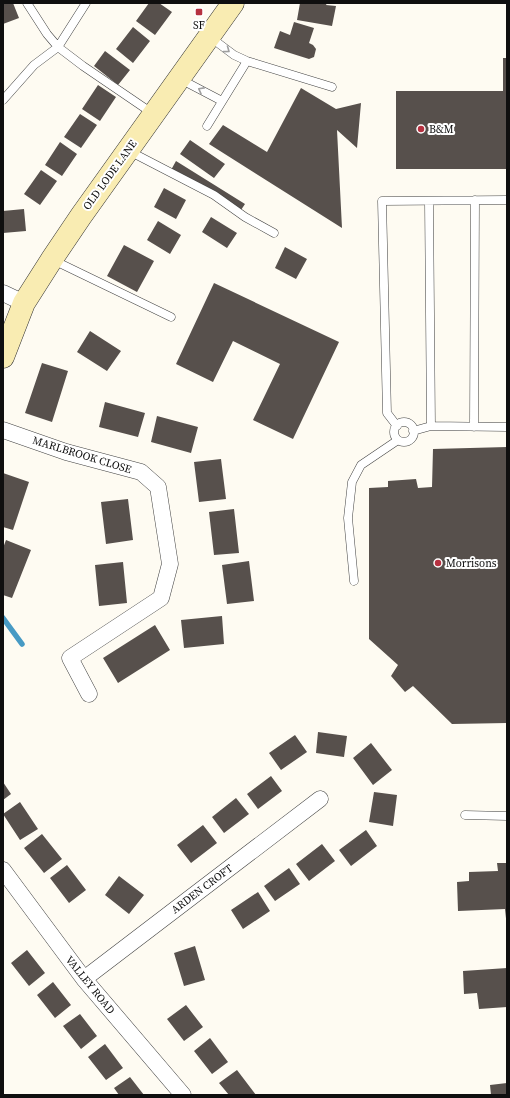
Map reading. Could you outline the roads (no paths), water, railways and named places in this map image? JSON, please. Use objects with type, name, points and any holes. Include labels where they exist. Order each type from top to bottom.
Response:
[{"type":"street","name":"OLD LODE LANE","points":[[3,357],[24,303],[52,259],[153,114],[233,3]]},
{"type":"street","points":[[3,292],[24,303]]},
{"type":"street","name":"MARLBROOK CLOSE","points":[[3,430],[66,452],[141,472],[158,487],[170,564],[161,598],[70,658],[89,694]]},
{"type":"street","name":"ARDEN CROFT","points":[[84,979],[320,800]]},
{"type":"street","name":"VALLEY ROAD","points":[[3,870],[84,979],[183,1095]]},
{"type":"lane","points":[[27,3],[47,34],[58,47],[153,114]]},
{"type":"lane","points":[[3,100],[34,65],[58,47],[86,3]]},
{"type":"lane","points":[[209,37],[234,55],[247,61],[332,87]]},
{"type":"lane","points":[[207,126],[247,61]]},
{"type":"lane","points":[[179,78],[222,101]]},
{"type":"lane","points":[[128,150],[214,195],[245,217],[274,232]]},
{"type":"lane","points":[[474,427],[475,200]]},
{"type":"lane","points":[[398,440],[394,435],[396,426],[388,413],[382,201],[507,200]]},
{"type":"lane","points":[[429,201],[431,426]]},
{"type":"lane","points":[[52,259],[171,317]]},
{"type":"lane","points":[[354,581],[348,518],[352,482],[361,464],[398,440],[407,441],[412,437],[414,431],[411,425],[405,422],[396,426]]},
{"type":"lane","points":[[414,431],[431,426],[507,427]]},
{"type":"lane","points":[[465,815],[507,816]]},
{"type":"waterway","points":[[3,618],[22,644]]},
{"type":"place","name":"SF","points":[[199,12]]},
{"type":"place","name":"B&M","points":[[421,129]]},
{"type":"place","name":"Morrisons","points":[[438,563]]}]
